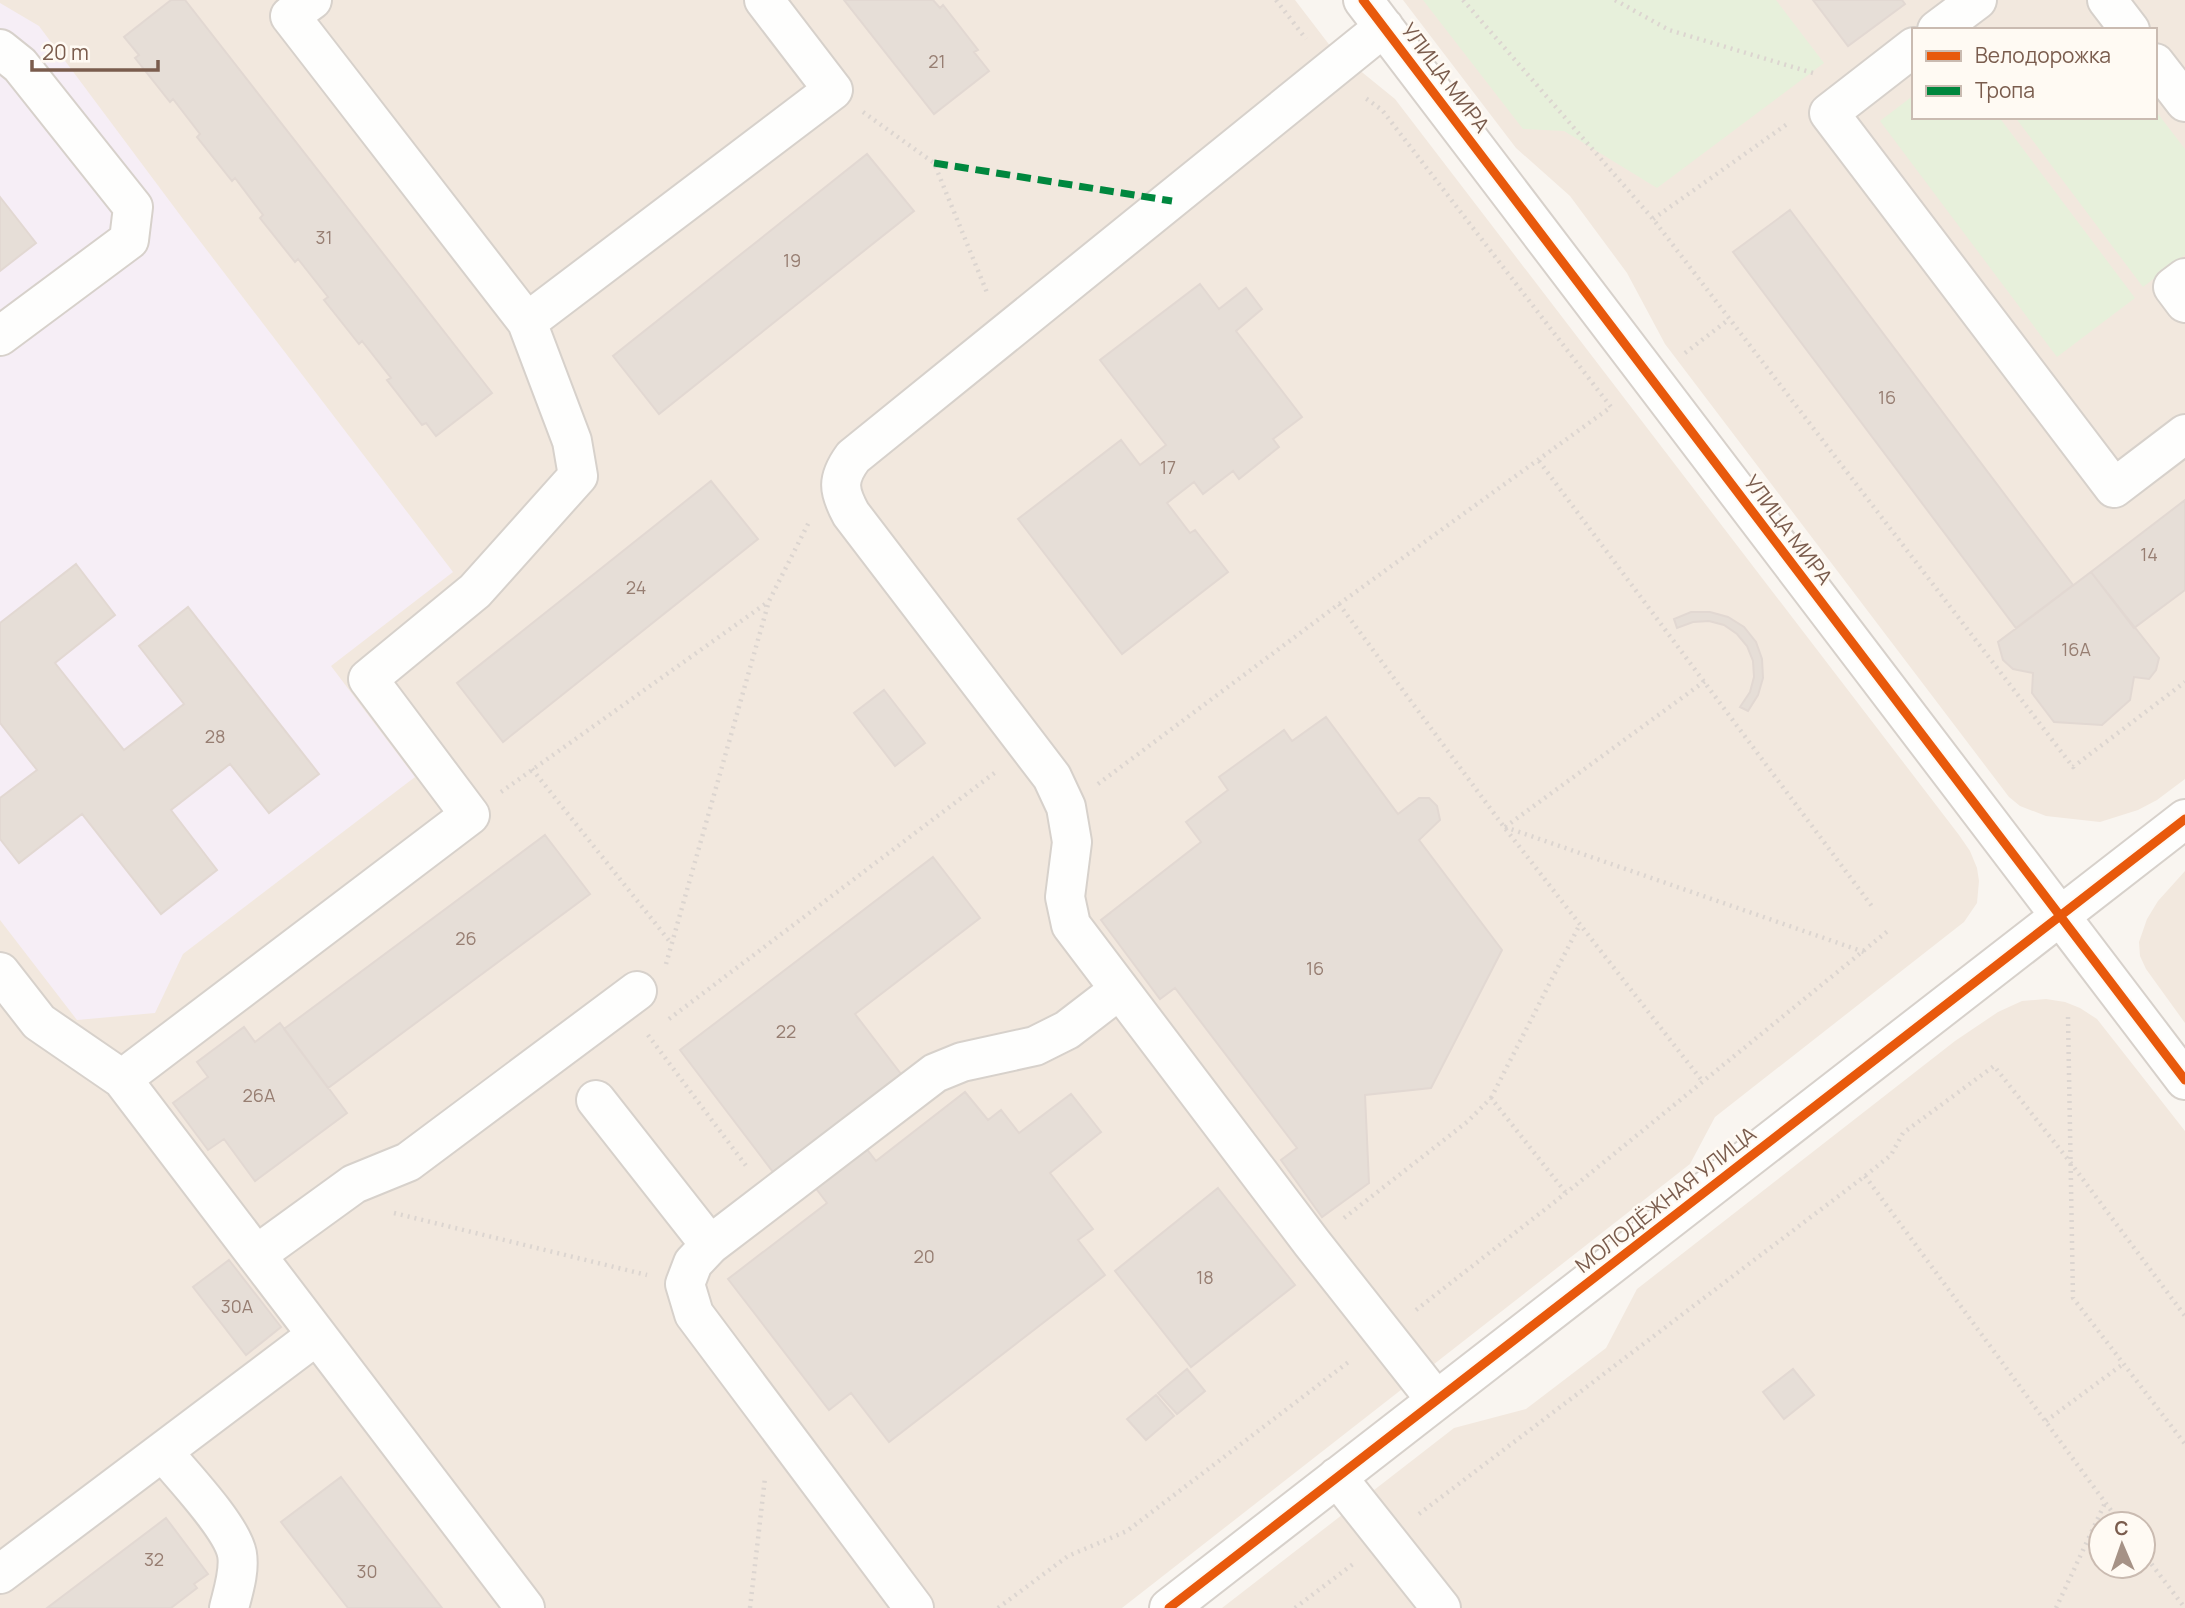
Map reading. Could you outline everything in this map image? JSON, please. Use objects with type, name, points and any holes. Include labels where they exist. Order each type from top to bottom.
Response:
[{"type":"street","points":[[122,1079],[470,816],[368,679],[475,591],[578,476],[572,441],[527,322],[290,16],[312,0]]},
{"type":"street","points":[[527,322],[833,90],[764,0]]},
{"type":"street","points":[[1940,28],[1977,0]]},
{"type":"street","points":[[2107,0],[2128,28]]},
{"type":"street","points":[[1373,13],[1331,71],[853,457],[841,474],[842,498],[850,514],[1052,777],[1066,807],[1072,842],[1065,897],[1071,925],[1311,1243],[1437,1400]]},
{"type":"street","name":"УЛИЦА МИРА","points":[[1373,13],[2185,1080]]},
{"type":"street","points":[[1912,48],[1829,113],[2114,488],[2185,434]]},
{"type":"street","points":[[0,49],[20,65],[133,207],[129,240],[0,336]]},
{"type":"street","points":[[2157,66],[2185,102]]},
{"type":"street","points":[[2185,278],[2173,287],[2185,303]]},
{"type":"street","name":"МОЛОДЁЖНАЯ УЛИЦА","points":[[1169,1608],[2185,819]]},
{"type":"street","points":[[0,972],[39,1022],[122,1079],[525,1608]]},
{"type":"street","points":[[914,1608],[694,1314],[685,1284],[693,1263],[710,1245],[935,1073],[962,1062],[1035,1046],[1067,1030],[1119,990]]},
{"type":"street","points":[[256,1255],[354,1184],[408,1162],[651,994]]},
{"type":"street","points":[[596,1100],[710,1245]]},
{"type":"street","points":[[0,1574],[317,1335]]},
{"type":"street","points":[[163,1452],[227,1532],[237,1554],[235,1585],[229,1608]]},
{"type":"street","points":[[1337,1477],[1441,1608]]},
{"type":"path","points":[[1066,807],[1339,604],[1611,407],[1382,110],[1331,71],[1276,0]]},
{"type":"path","points":[[1463,0],[1653,219],[2073,767],[2185,681]]},
{"type":"path","points":[[1615,0],[1669,30],[1862,86]]},
{"type":"path","points":[[833,90],[934,163],[1004,334]]},
{"type":"path","points":[[1653,219],[1787,123],[1829,113]]},
{"type":"path","points":[[1685,353],[1728,320]]},
{"type":"path","points":[[1539,461],[1874,909]]},
{"type":"path","points":[[771,1199],[647,1035],[651,994],[671,944],[769,601],[811,518],[841,474]]},
{"type":"path","points":[[470,816],[769,601]]},
{"type":"path","points":[[1339,604],[1504,827],[1703,1082]]},
{"type":"path","points":[[1504,827],[1704,681]]},
{"type":"path","points":[[647,1035],[1028,748]]},
{"type":"path","points":[[532,769],[671,944]]},
{"type":"path","points":[[1504,827],[1864,952]]},
{"type":"path","points":[[1311,1243],[1467,1122],[1491,1098],[1580,925]]},
{"type":"path","points":[[998,1608],[1068,1556],[1127,1531],[1385,1335],[1566,1193],[1889,930]]},
{"type":"path","points":[[2068,1017],[2073,1298],[2185,1444]]},
{"type":"path","points":[[1295,1608],[1866,1176],[1891,1155],[1903,1133],[1994,1066],[2070,1162],[2185,1316]]},
{"type":"path","points":[[1491,1098],[1566,1193]]},
{"type":"path","points":[[1866,1176],[2110,1510]]},
{"type":"path","points":[[333,1198],[685,1284]]},
{"type":"path","points":[[2046,1421],[2123,1364]]},
{"type":"path","points":[[750,1608],[772,1418]]},
{"type":"path","points":[[2056,1608],[2105,1503]]},
{"type":"path","points":[[2157,1571],[2185,1608]]},
{"type":"shaded area","points":[[0,0],[1295,0],[1331,47],[1395,99],[1959,835],[1977,868],[1977,903],[1964,922],[1715,1117],[1690,1164],[1122,1608],[0,1608]]},
{"type":"shaded area","points":[[1403,0],[2185,0],[2185,779],[2157,800],[2138,810],[2100,822],[2046,816],[2020,806],[2009,797],[1665,344],[1627,273],[1570,196],[1516,148]]},
{"type":"shaded area","points":[[0,3],[39,26],[453,572],[331,666],[415,777],[183,954],[155,1013],[77,1020],[0,920]]},
{"type":"shaded area","points":[[2185,871],[2185,1023],[2146,969],[2140,956],[2139,942],[2147,919],[2158,901]]},
{"type":"shaded area","points":[[2046,999],[2080,1008],[2097,1019],[2185,1131],[2185,1608],[1222,1608],[1454,1428],[1526,1409],[1606,1348],[1637,1289],[1955,1041],[1998,1012],[2022,1001]]},
{"type":"green space","points":[[1423,0],[1776,0],[1824,63],[1657,188],[1564,131],[1523,129]]},
{"type":"green space","points":[[1912,97],[1912,119],[2001,119],[2135,298],[2057,357],[1880,121]]},
{"type":"green space","points":[[2157,113],[2185,149],[2185,255],[2143,287],[2017,119],[2157,119]]},
{"type":"building","points":[[171,0],[185,0],[492,393],[436,436],[426,423],[422,425],[387,380],[391,378],[362,341],[359,344],[324,300],[328,297],[298,259],[295,262],[260,218],[263,215],[235,178],[232,181],[197,137],[200,134],[173,99],[170,102],[135,58],[139,55],[124,37]]},
{"type":"building","points":[[844,0],[933,0],[940,8],[943,5],[978,50],[974,52],[989,71],[934,114]]},
{"type":"building","points":[[1813,0],[1902,0],[1905,4],[1848,46]]},
{"type":"building","points":[[867,154],[914,211],[659,414],[613,356]]},
{"type":"building","points":[[0,197],[36,243],[0,271]]},
{"type":"building","points":[[1790,210],[2073,585],[2016,628],[1733,252]]},
{"type":"building","points":[[1200,284],[1219,309],[1246,288],[1262,309],[1236,331],[1302,417],[1273,439],[1279,447],[1239,479],[1233,471],[1203,494],[1194,482],[1167,503],[1190,533],[1195,530],[1228,572],[1122,654],[1018,519],[1121,440],[1140,465],[1166,445],[1100,360]]},
{"type":"building","points":[[711,481],[758,539],[503,742],[457,683]]},
{"type":"building","points":[[2185,500],[2185,590],[2134,628],[2091,572]]},
{"type":"building","points":[[76,564],[115,615],[55,663],[124,750],[184,704],[139,646],[188,607],[319,774],[269,813],[230,764],[171,810],[217,870],[161,914],[82,814],[19,863],[0,839],[0,798],[37,770],[0,723],[0,623]]},
{"type":"building","points":[[2091,572],[2159,658],[2156,670],[2149,679],[2134,677],[2130,700],[2102,725],[2054,722],[2032,693],[2033,673],[2013,669],[2003,660],[1998,642]]},
{"type":"building","points":[[1691,612],[1710,612],[1728,617],[1744,627],[1756,642],[1762,659],[1763,678],[1758,695],[1748,711],[1740,707],[1750,692],[1754,677],[1753,661],[1747,646],[1737,634],[1724,625],[1709,621],[1693,622],[1677,628],[1674,619]]},
{"type":"building","points":[[884,690],[925,743],[895,766],[854,713]]},
{"type":"building","points":[[1326,717],[1398,814],[1419,798],[1429,798],[1437,806],[1440,820],[1419,840],[1502,950],[1431,1088],[1365,1095],[1369,1183],[1322,1217],[1281,1160],[1297,1148],[1175,988],[1160,999],[1101,920],[1201,842],[1186,822],[1228,790],[1219,777],[1284,730],[1292,741]]},
{"type":"building","points":[[545,835],[590,894],[328,1088],[284,1029]]},
{"type":"building","points":[[933,857],[980,918],[855,1014],[901,1074],[773,1172],[680,1050]]},
{"type":"building","points":[[280,1023],[347,1113],[255,1181],[224,1139],[208,1150],[173,1103],[208,1077],[197,1062],[244,1027],[255,1042]]},
{"type":"building","points":[[965,1092],[988,1120],[1001,1110],[1019,1133],[1071,1094],[1101,1132],[1050,1173],[1093,1229],[1078,1240],[1105,1275],[889,1442],[851,1393],[829,1410],[728,1279],[827,1203],[811,1182],[862,1143],[876,1161]]},
{"type":"building","points":[[1218,1188],[1295,1285],[1191,1367],[1115,1271]]},
{"type":"building","points":[[229,1260],[281,1327],[246,1355],[193,1287]]},
{"type":"building","points":[[1187,1369],[1205,1391],[1177,1414],[1158,1393]]},
{"type":"building","points":[[1793,1369],[1814,1395],[1784,1419],[1763,1392]]},
{"type":"building","points":[[1156,1395],[1174,1416],[1146,1440],[1127,1419]]},
{"type":"building","points":[[341,1477],[442,1608],[348,1608],[281,1522]]},
{"type":"building","points":[[166,1518],[208,1574],[194,1584],[197,1588],[171,1608],[47,1608]]},
{"type":"marked path","points":[[934,163],[1172,201]]},
{"type":"cycle path","points":[[1363,0],[2185,1080]]},
{"type":"cycle path","points":[[1169,1608],[2185,819]]}]
